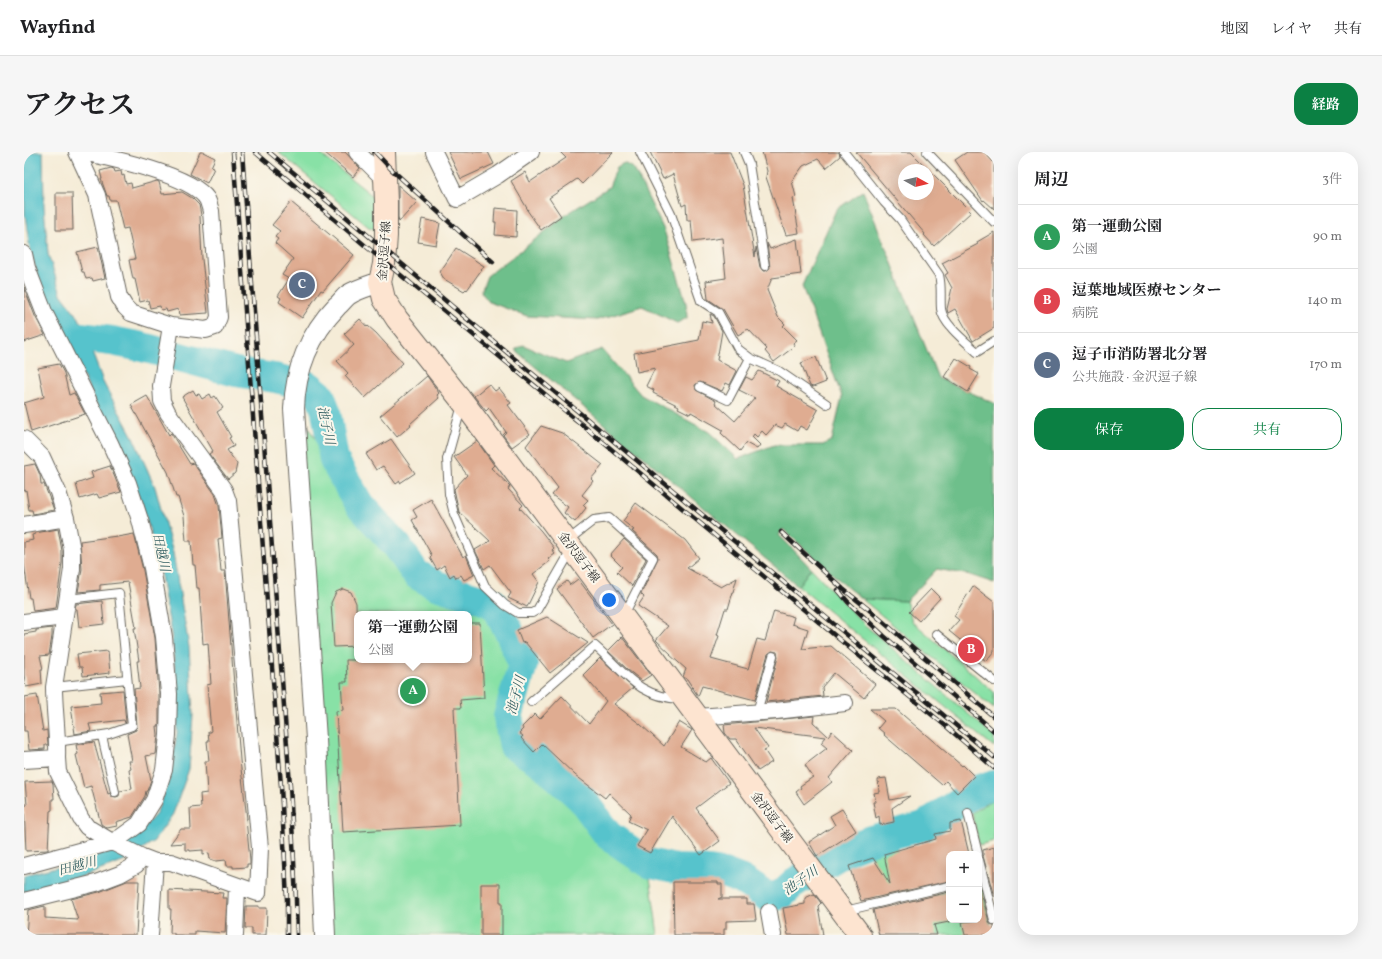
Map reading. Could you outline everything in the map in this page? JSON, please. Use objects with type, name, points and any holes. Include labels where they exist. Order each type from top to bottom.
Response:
[{"type":"main road","name":"金沢逗子線","points":[[384,152],[386,181],[386,236],[384,264],[380,282],[384,299],[397,319],[463,402],[860,935]]},
{"type":"street","points":[[77,152],[97,196],[119,297],[125,306],[131,313],[169,333],[206,330],[215,327],[219,317],[211,211],[208,200],[201,193],[170,175],[82,152]]},
{"type":"street","points":[[357,152],[386,181]]},
{"type":"street","points":[[434,152],[457,199],[498,175],[531,152]]},
{"type":"street","points":[[24,254],[26,268],[44,312],[110,443],[128,483],[140,520],[152,568],[164,637],[169,694],[168,735],[164,770],[154,800],[139,824],[113,843],[24,866]]},
{"type":"street","points":[[325,935],[316,739],[294,408],[296,384],[302,361],[316,333],[331,312],[348,295],[380,282]]},
{"type":"street","points":[[24,439],[42,457],[58,492],[66,518],[72,550],[72,569],[54,687],[54,704],[58,772],[80,819],[87,827],[113,843],[146,859],[171,862],[258,893],[260,848],[228,501],[224,490],[168,413],[162,401],[161,386],[169,333]]},
{"type":"street","points":[[24,525],[66,518]]},
{"type":"street","points":[[24,622],[64,617]]},
{"type":"street","points":[[692,708],[757,712],[845,703]]},
{"type":"street","points":[[24,760],[57,750]]},
{"type":"street","points":[[24,901],[96,883],[120,874],[146,859]]},
{"type":"street","points":[[146,859],[150,935]]},
{"type":"street","points":[[235,935],[237,886]]},
{"type":"street","points":[[769,912],[773,935]]},
{"type":"lane","points":[[640,152],[671,214],[701,301],[718,312],[738,349],[750,358],[779,371],[827,404]]},
{"type":"lane","points":[[744,152],[749,164],[765,266]]},
{"type":"lane","points":[[844,152],[884,202],[900,219],[939,275],[942,285],[942,311],[950,326],[977,352],[994,341]]},
{"type":"lane","points":[[927,152],[994,222]]},
{"type":"lane","points":[[700,387],[728,400],[750,358]]},
{"type":"lane","points":[[463,402],[447,459],[449,494],[454,514],[485,586],[505,605],[518,613],[537,610],[569,545],[594,520],[609,518],[653,558],[623,616]]},
{"type":"lane","points":[[57,750],[132,726],[119,593],[68,599]]},
{"type":"lane","points":[[936,634],[994,681]]},
{"type":"lane","points":[[531,702],[595,646],[641,689],[656,696],[692,708]]},
{"type":"lane","points":[[757,712],[773,656]]},
{"type":"lane","points":[[54,687],[127,679]]},
{"type":"lane","points":[[102,736],[115,792]]},
{"type":"lane","points":[[968,813],[977,851]]},
{"type":"lane","points":[[982,881],[994,920]]},
{"type":"lane","points":[[843,912],[946,887]]},
{"type":"green space","points":[[278,152],[318,152],[379,201],[380,234],[371,227],[371,229]]},
{"type":"green space","points":[[624,163],[634,169],[664,230],[686,303],[687,318],[677,323],[642,306],[597,320],[527,316],[489,302],[481,292],[487,276],[567,214],[609,187],[617,167]]},
{"type":"green space","points":[[863,191],[938,378],[994,403],[994,583],[970,575],[937,569],[906,601],[862,599],[783,529],[779,535],[811,568],[798,586],[515,350],[523,345],[566,363],[602,349],[641,395],[709,432],[738,459],[774,445],[823,445],[832,440],[842,397],[802,286],[836,210]]},
{"type":"green space","points":[[294,409],[416,574],[493,603],[523,664],[508,717],[514,746],[648,863],[658,935],[324,935]]},
{"type":"green space","points":[[811,568],[866,626],[994,736],[994,747],[798,586]]},
{"type":"green space","points":[[862,599],[906,601],[912,621],[994,692],[994,709]]},
{"type":"green space","points":[[994,800],[994,841],[979,845],[972,813],[988,802]]},
{"type":"green space","points":[[895,843],[910,891],[886,896],[870,852]]},
{"type":"green space","points":[[982,883],[993,935],[919,935],[911,900],[946,892],[946,923],[982,923]]},
{"type":"water","name":"田越川","points":[[24,152],[43,152],[44,206],[48,254],[61,294],[79,318],[104,384],[133,437],[155,487],[173,553],[189,647],[193,715],[189,769],[173,814],[154,841],[125,861],[76,879],[24,892],[24,875],[80,861],[108,851],[136,836],[156,814],[169,781],[177,733],[177,691],[171,633],[158,559],[141,501],[63,333],[38,276],[30,250],[25,215]]},
{"type":"building","points":[[200,152],[215,158],[211,167],[214,168],[207,183],[190,174]]},
{"type":"building","points":[[324,152],[345,152],[360,168],[353,177]]},
{"type":"building","points":[[448,152],[488,152],[494,164],[461,179]]},
{"type":"building","points":[[560,152],[613,152],[582,184],[577,179],[549,198],[561,216],[541,230],[527,210],[511,181],[525,172],[530,182],[566,158]]},
{"type":"building","points":[[650,152],[730,152],[743,185],[755,257],[756,247],[760,267],[763,271],[770,268],[767,243],[770,249],[797,239],[801,274],[772,278],[767,290],[778,317],[785,324],[783,326],[797,340],[793,343],[795,346],[774,362],[765,351],[767,349],[748,329],[738,335],[723,309],[708,299],[706,281],[726,278],[722,238],[693,242],[691,220],[687,220],[686,204],[682,206],[673,174],[663,179]]},
{"type":"building","points":[[762,152],[839,152],[840,156],[826,168],[818,159],[803,166],[792,181],[796,197],[793,198],[799,233],[786,235],[766,177],[767,171]]},
{"type":"building","points":[[856,152],[911,152],[923,164],[898,164],[898,200],[934,200],[934,175],[971,212],[934,246],[924,235],[925,234]]},
{"type":"building","points":[[967,152],[984,152],[994,163],[994,209],[984,200],[983,201],[955,160]]},
{"type":"building","points":[[111,168],[114,169],[115,172],[121,171],[122,176],[124,175],[126,184],[131,183],[132,188],[157,181],[159,182],[162,194],[182,192],[192,198],[199,205],[201,215],[202,259],[208,313],[179,315],[178,309],[167,312],[166,309],[161,310],[160,306],[150,308],[148,300],[140,302],[129,260],[135,259],[128,228],[123,229],[116,200],[110,200],[109,196],[107,196],[101,179],[100,171]]},
{"type":"building","points":[[398,185],[417,202],[399,222],[398,217]]},
{"type":"building","points":[[56,193],[72,193],[73,230],[56,230]]},
{"type":"building","points":[[291,202],[354,255],[323,291],[321,290],[302,318],[279,302],[281,298],[278,296],[289,279],[282,275],[293,259],[275,243],[278,239],[275,237],[280,231],[272,225]]},
{"type":"building","points":[[495,208],[517,210],[516,237],[495,235]]},
{"type":"building","points":[[422,219],[440,223],[436,245],[418,242]]},
{"type":"building","points":[[994,232],[994,328],[973,341],[955,309],[948,313],[947,309],[952,288],[945,275],[948,273],[942,263],[978,244],[977,242]]},
{"type":"building","points":[[98,247],[105,278],[93,281],[92,278],[86,279],[84,272],[82,272],[77,252]]},
{"type":"building","points":[[456,248],[484,266],[467,290],[466,289],[464,291],[444,279],[440,272]]},
{"type":"building","points":[[24,287],[35,316],[45,335],[24,342]]},
{"type":"building","points":[[710,314],[714,316],[722,331],[717,360],[737,371],[730,385],[726,383],[722,391],[700,382],[695,385],[696,390],[716,401],[715,403],[735,421],[755,398],[739,390],[746,377],[752,380],[759,371],[779,381],[776,386],[818,410],[807,430],[800,426],[797,431],[785,424],[782,428],[775,425],[766,435],[762,431],[757,437],[754,434],[752,437],[760,445],[757,449],[746,443],[740,451],[721,433],[723,430],[691,412],[690,414],[678,408],[679,406],[653,393],[654,390],[646,386],[655,368],[637,372],[634,353],[699,340],[702,321],[712,323]]},
{"type":"building","points":[[360,319],[367,327],[368,326],[376,333],[403,363],[365,398],[345,376],[348,373],[337,361],[354,345],[344,334]]},
{"type":"building","points":[[816,357],[826,382],[813,387],[810,386],[801,363]]},
{"type":"building","points":[[956,358],[979,374],[968,392],[944,377]]},
{"type":"building","points":[[59,364],[64,373],[69,395],[74,393],[85,414],[31,432],[24,403],[44,397],[38,368]]},
{"type":"building","points":[[427,376],[439,393],[437,395],[439,398],[397,437],[380,416]]},
{"type":"building","points":[[489,384],[495,391],[499,388],[511,403],[508,405],[530,434],[512,447],[503,435],[506,432],[489,408],[486,411],[474,396]]},
{"type":"building","points":[[193,390],[196,395],[199,394],[202,399],[210,394],[212,398],[215,396],[223,408],[217,412],[231,437],[229,438],[234,446],[227,450],[237,464],[235,473],[228,479],[209,454],[213,451],[182,397]]},
{"type":"building","points":[[147,396],[169,435],[171,433],[190,464],[193,463],[215,494],[219,506],[222,538],[218,539],[221,571],[225,571],[240,760],[247,819],[250,864],[247,864],[247,867],[233,868],[233,866],[227,866],[226,860],[216,861],[210,859],[209,853],[203,854],[203,850],[185,850],[185,843],[170,844],[181,829],[191,829],[190,808],[201,807],[200,794],[207,793],[205,761],[209,761],[207,741],[209,741],[208,732],[211,732],[207,685],[211,684],[208,643],[203,644],[199,588],[197,588],[195,565],[193,565],[191,541],[186,541],[184,516],[168,472],[131,405]]},
{"type":"building","points":[[541,426],[562,433],[603,465],[591,479],[593,481],[582,495],[588,500],[583,505],[586,508],[575,522],[564,513],[568,507],[552,495],[558,488],[526,446]]},
{"type":"building","points":[[391,439],[415,473],[396,484],[383,466],[376,470],[366,454]]},
{"type":"building","points":[[477,441],[494,465],[491,468],[510,486],[508,489],[523,505],[520,508],[554,548],[552,550],[555,554],[548,559],[550,561],[533,574],[539,582],[527,607],[508,598],[511,593],[490,565],[484,569],[475,550],[490,541],[459,512],[454,489],[467,475],[454,457]]},
{"type":"building","points":[[35,464],[40,475],[41,484],[44,484],[54,510],[33,514],[32,510],[29,510],[26,490],[24,491],[24,466]]},
{"type":"building","points":[[110,466],[121,492],[99,498],[97,494],[80,499],[76,484],[93,478],[91,472]]},
{"type":"building","points":[[431,499],[463,557],[466,555],[474,575],[464,580],[461,575],[456,578],[454,574],[450,577],[444,565],[437,570],[430,558],[432,556],[412,520],[417,517],[413,510]]},
{"type":"building","points":[[636,503],[685,540],[699,558],[687,568],[721,587],[737,578],[728,609],[725,609],[717,635],[719,636],[711,659],[748,669],[757,639],[765,641],[774,611],[794,617],[792,624],[808,629],[802,649],[831,646],[875,684],[864,698],[834,673],[822,687],[823,696],[766,702],[778,657],[777,652],[772,651],[768,654],[755,700],[702,686],[698,696],[687,679],[683,677],[686,669],[656,640],[668,626],[638,606],[644,597],[641,594],[658,558],[657,554],[632,531],[634,530],[623,521]]},
{"type":"building","points":[[58,529],[62,551],[62,563],[56,608],[33,611],[31,598],[29,598],[24,563],[24,542],[33,540],[32,535],[35,533]]},
{"type":"building","points":[[134,534],[143,570],[155,638],[159,694],[159,726],[157,726],[158,735],[156,754],[146,756],[151,780],[145,796],[132,817],[116,822],[117,826],[107,828],[101,824],[91,786],[84,788],[76,755],[78,754],[76,745],[94,742],[108,794],[110,793],[111,796],[116,797],[119,796],[120,791],[132,789],[129,761],[132,761],[127,734],[136,730],[137,726],[134,689],[140,688],[137,661],[139,661],[134,628],[136,628],[128,582],[100,585],[100,590],[78,592],[82,569],[80,541]]},
{"type":"building","points":[[624,539],[646,559],[632,586],[617,572],[622,567],[610,555]]},
{"type":"building","points":[[578,579],[612,624],[593,638],[557,589],[567,581],[570,585]]},
{"type":"building","points":[[973,586],[994,602],[994,651],[986,661],[949,631],[959,620],[954,616]]},
{"type":"building","points":[[343,589],[351,592],[356,603],[356,611],[354,611],[354,646],[334,647],[331,603],[336,592]]},
{"type":"building","points":[[931,589],[940,598],[919,621],[909,612]]},
{"type":"building","points":[[102,601],[104,624],[79,627],[77,609],[75,609],[76,604]]},
{"type":"building","points":[[547,617],[588,643],[550,673],[525,642],[522,643],[517,630]]},
{"type":"building","points":[[472,623],[480,623],[484,698],[460,700],[461,708],[454,708],[460,825],[343,832],[336,711],[343,710],[341,682],[347,682],[346,660],[354,660],[354,663],[472,663]]},
{"type":"building","points":[[52,628],[49,655],[40,656],[43,669],[41,669],[42,684],[26,687],[24,675],[24,634],[36,632],[36,630]]},
{"type":"building","points":[[622,637],[651,675],[642,681],[608,651]]},
{"type":"building","points":[[108,651],[110,673],[83,676],[82,667],[79,667],[77,654]]},
{"type":"building","points":[[600,658],[633,688],[614,704],[640,724],[664,746],[679,722],[692,730],[681,747],[706,762],[711,758],[729,783],[696,808],[720,841],[701,855],[672,816],[650,853],[637,846],[647,830],[628,821],[631,814],[609,793],[605,798],[575,775],[542,744],[534,752],[521,738],[523,736],[519,733],[523,729],[522,727],[535,714],[540,719],[562,696],[589,724],[606,701],[583,675]]},
{"type":"building","points":[[123,690],[125,723],[124,720],[89,724],[91,731],[75,734],[71,706],[101,703],[100,692]]},
{"type":"building","points":[[37,695],[43,731],[47,730],[48,745],[45,745],[45,749],[29,750],[27,731],[24,731],[24,697]]},
{"type":"building","points":[[870,709],[896,709],[974,776],[957,793],[946,781],[942,785],[884,735],[885,734],[878,728],[884,721]]},
{"type":"building","points":[[814,716],[813,722],[828,736],[832,731],[853,750],[829,778],[832,782],[804,804],[796,792],[801,788],[800,786],[813,777],[805,765],[827,748],[821,743],[826,737],[754,728],[768,748],[764,750],[772,762],[758,771],[736,739],[730,739],[725,733],[724,725]]},
{"type":"building","points":[[886,778],[890,800],[910,796],[892,808],[894,822],[880,825],[879,816],[876,818],[873,802],[876,802],[874,793],[879,792],[878,779]]},
{"type":"building","points":[[52,781],[54,799],[52,799],[52,810],[50,811],[48,850],[26,851],[24,806],[27,805],[25,782]]},
{"type":"building","points":[[842,809],[856,831],[817,856],[809,842],[835,825],[830,816]]},
{"type":"building","points":[[961,821],[968,851],[946,851],[946,882],[861,901],[849,866],[873,858],[890,884],[884,854],[936,839],[935,834],[950,831],[950,823]]},
{"type":"building","points":[[994,847],[994,897],[983,856],[983,850]]},
{"type":"building","points":[[127,881],[139,881],[136,935],[26,935],[28,910],[45,906],[45,918],[78,920],[71,899],[99,892]]},
{"type":"building","points":[[673,882],[718,882],[718,884],[722,884],[722,897],[718,899],[747,899],[747,904],[754,904],[756,920],[726,921],[724,935],[674,935]]},
{"type":"building","points":[[481,884],[500,884],[500,902],[502,902],[502,935],[481,935]]},
{"type":"building","points":[[169,890],[223,893],[222,898],[227,898],[225,933],[195,931],[195,935],[174,935],[174,933],[170,933],[171,909],[169,909]]},
{"type":"building","points":[[946,893],[946,923],[934,925],[937,935],[879,935],[873,910]]},
{"type":"building","points":[[814,894],[821,903],[818,906],[823,935],[788,935],[783,908],[805,904],[805,898]]},
{"type":"building","points":[[982,894],[990,924],[994,925],[994,935],[965,935],[962,923],[982,923]]},
{"type":"building","points":[[246,906],[259,906],[259,908],[267,908],[266,935],[252,935],[252,928],[245,928]]},
{"type":"waterway","name":"池子川","points":[[80,337],[142,347],[236,372],[275,378],[309,386],[320,395],[326,411],[334,460],[359,504],[398,547],[416,574],[436,585],[493,603],[509,631],[523,664],[508,717],[514,746],[541,762],[581,798],[608,835],[648,863],[675,869],[724,873],[742,880],[768,897],[781,895],[795,882],[851,848],[871,840],[924,826],[979,789],[994,785]]},
{"type":"railway","points":[[233,152],[281,786],[287,900],[287,935]]},
{"type":"railway","points":[[242,152],[290,785],[297,935]]},
{"type":"railway","points":[[255,152],[368,248],[947,727],[994,768]]},
{"type":"railway","points":[[269,152],[510,355],[994,757]]},
{"type":"railway","points":[[375,152],[391,169],[493,262]]},
{"type":"railway","points":[[781,532],[843,589],[994,717]]},
{"type":"railway","points":[[838,590],[848,602],[884,636],[994,731]]},
{"type":"place","name":"逗子市消防署北分署","points":[[302,285]]},
{"type":"place","name":"逗葉地域医療センター","points":[[971,650]]},
{"type":"place","name":"第一運動公園","points":[[413,691]]}]
